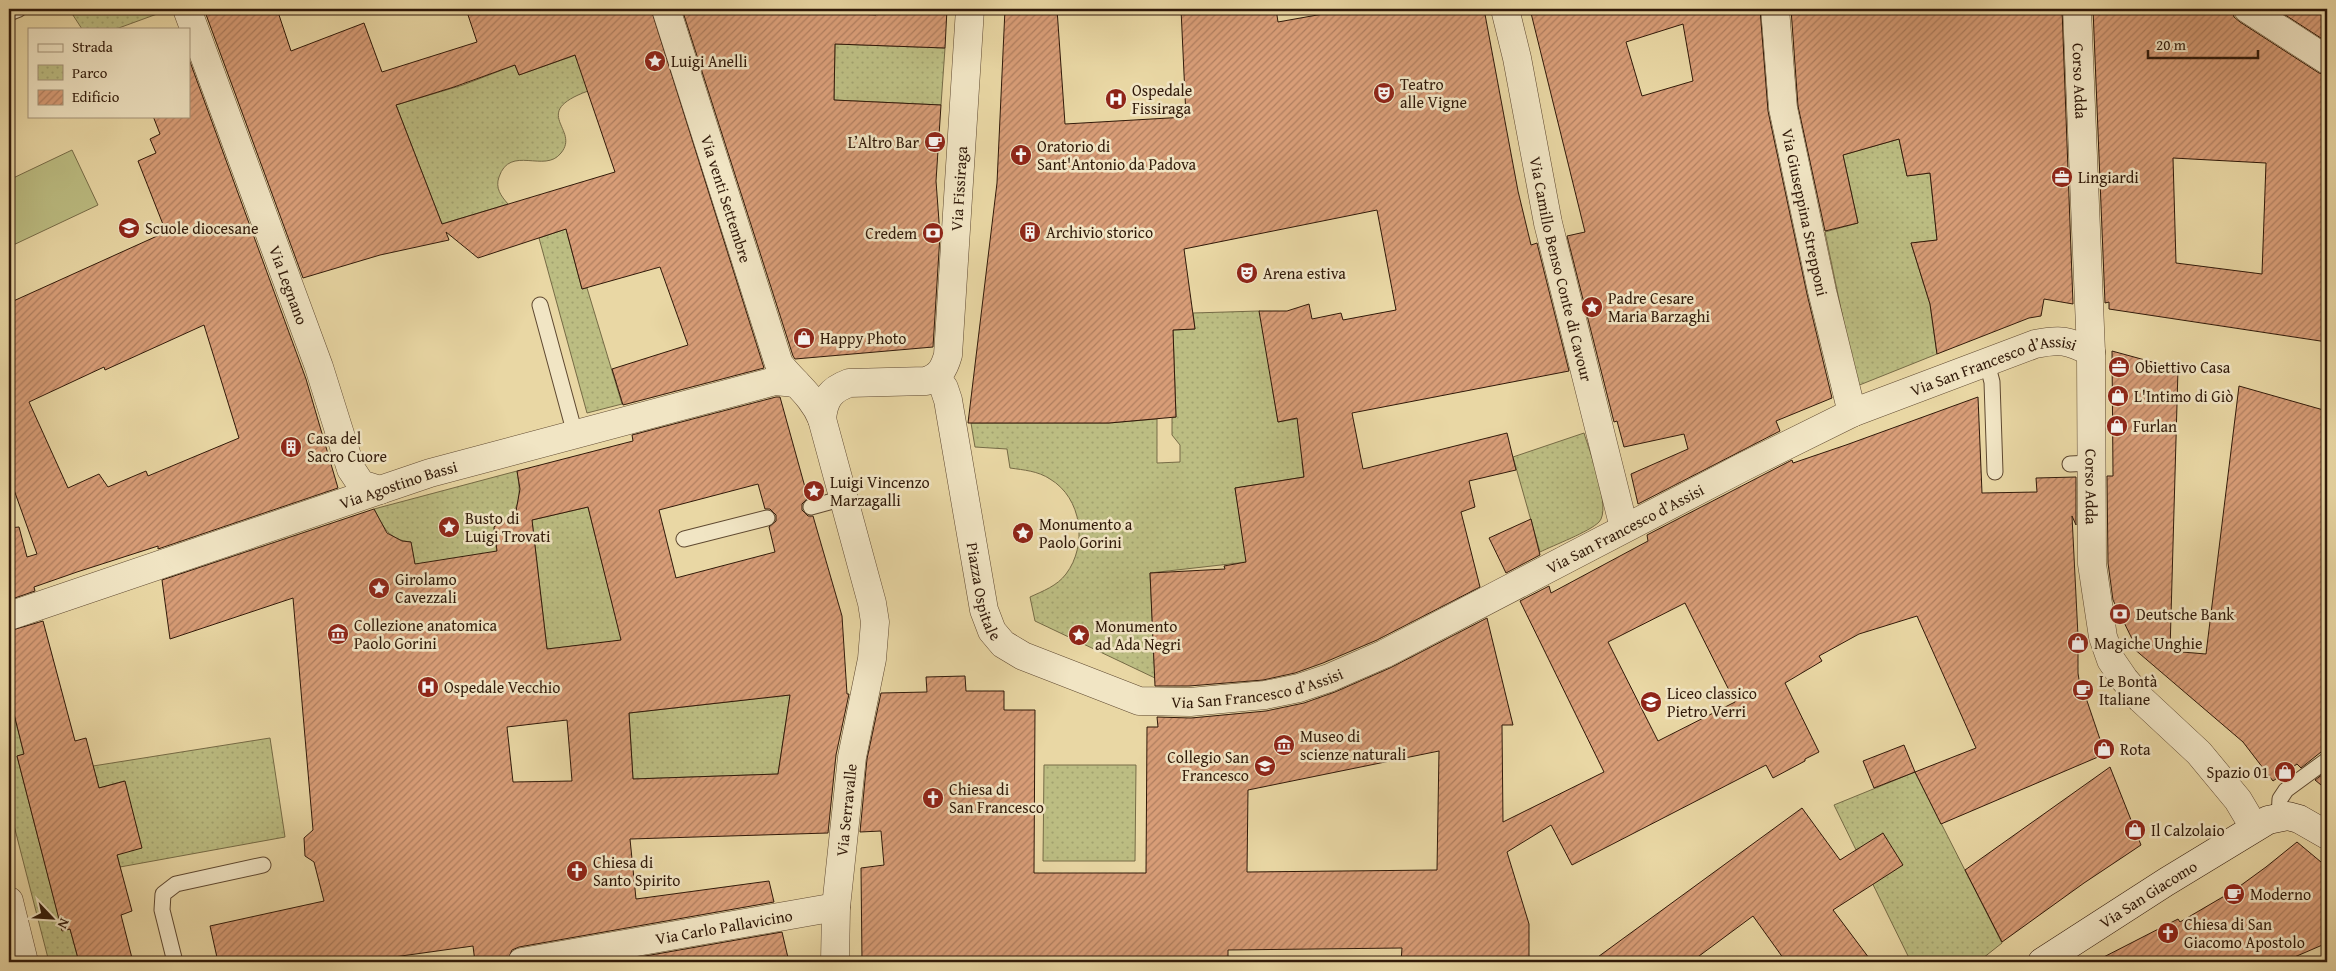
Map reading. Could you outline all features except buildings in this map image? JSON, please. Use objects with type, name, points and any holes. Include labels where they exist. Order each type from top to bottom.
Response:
[{"type":"street","name":"Via Legnano","points":[[187,9],[319,367],[351,469],[361,484],[380,490]]},
{"type":"street","name":"Via venti Settembre","points":[[666,9],[779,364],[796,384]]},
{"type":"street","name":"Via Fissiraga","points":[[940,373],[948,355],[970,9]]},
{"type":"street","name":"Via Camillo Benso Conte di Cavour","points":[[1505,9],[1517,58],[1548,223],[1624,528]]},
{"type":"street","name":"Via Giuseppina Strepponi","points":[[1775,9],[1783,108],[1822,291],[1852,413]]},
{"type":"street","name":"Corso Adda","points":[[2077,9],[2091,352],[2081,464],[2092,564],[2103,637],[2111,660],[2142,699],[2199,753],[2220,777],[2238,800],[2254,827]]},
{"type":"street","points":[[2248,9],[2327,60]]},
{"type":"street","name":"Via San Francesco d’Assisi","points":[[1154,703],[1190,702],[1265,695],[1299,688],[1329,678],[1384,654],[1624,528],[1852,413],[2036,344],[2058,340],[2073,342],[2091,352]]},
{"type":"street","points":[[822,419],[823,405],[828,395],[837,388],[849,383],[926,381],[940,373]]},
{"type":"street","name":"Piazza Ospitale","points":[[940,373],[948,400],[984,610],[992,631],[1003,644],[1023,656],[1121,696],[1154,703]]},
{"type":"street","name":"Via Agostino Bassi","points":[[9,616],[430,473],[775,381],[796,384]]},
{"type":"street","points":[[796,384],[810,395],[822,419],[844,498]]},
{"type":"street","name":"Via Serravalle","points":[[836,962],[836,907],[852,757],[872,660],[874,622],[872,603],[844,498]]},
{"type":"street","points":[[2254,827],[2279,817],[2288,816],[2299,819],[2327,835]]},
{"type":"street","name":"Via San Giacomo","points":[[2042,962],[2254,827]]},
{"type":"street","points":[[9,901],[24,962]]},
{"type":"street","name":"Via Carlo Pallavicino","points":[[522,962],[836,907]]},
{"type":"lane","points":[[9,13],[19,9]]},
{"type":"lane","points":[[540,305],[575,434]]},
{"type":"lane","points":[[1986,362],[1992,382],[1995,472]]},
{"type":"lane","points":[[811,507],[844,498]]},
{"type":"lane","points":[[684,539],[767,518]]},
{"type":"lane","points":[[2279,817],[2280,799],[2286,790],[2327,760]]},
{"type":"lane","points":[[175,962],[162,910],[163,894],[176,884],[263,865]]},
{"type":"green space","points":[[69,9],[168,9],[119,28],[81,28]]},
{"type":"green space","points":[[835,44],[945,48],[941,105],[834,100]]},
{"type":"green space","points":[[576,55],[588,91],[570,99],[561,107],[558,114],[565,136],[565,144],[561,153],[554,159],[546,161],[519,160],[511,162],[504,167],[498,181],[499,192],[508,204],[442,224],[396,105],[463,85],[515,65],[519,75]]},
{"type":"green space","points":[[1899,139],[1907,176],[1930,173],[1937,240],[1911,243],[1930,304],[1937,354],[1857,386],[1825,232],[1858,223],[1843,155]]},
{"type":"green space","points":[[72,150],[98,205],[9,247],[9,180]]},
{"type":"green space","points":[[566,229],[582,289],[587,288],[622,404],[587,413],[539,238]]},
{"type":"green space","points":[[1259,311],[1333,337],[1302,463],[1304,477],[1235,488],[1247,562],[1150,573],[1155,678],[1035,621],[1030,597],[1050,588],[1058,582],[1066,574],[1073,562],[1079,536],[1075,510],[1061,487],[1050,479],[1026,470],[1010,468],[1007,449],[975,447],[971,423],[1109,423],[1157,419],[1157,463],[1180,462],[1180,445],[1172,435],[1172,418],[1176,417],[1173,330],[1195,329],[1193,313]],"holes":[[[1291,389],[1296,419],[1278,422],[1273,391]]]},
{"type":"green space","points":[[1584,433],[1598,479],[1603,505],[1602,515],[1599,522],[1588,530],[1540,552],[1513,457]]},
{"type":"green space","points":[[517,471],[519,498],[517,504],[509,516],[494,528],[498,564],[417,578],[411,542],[397,539],[388,532],[374,509]]},
{"type":"green space","points":[[588,507],[618,626],[762,624],[547,649],[532,520]]},
{"type":"green space","points":[[9,694],[24,754],[17,756],[62,930],[70,929],[79,962],[49,962],[9,806]]},
{"type":"green space","points":[[790,695],[778,774],[633,779],[629,713]]},
{"type":"green space","points":[[270,738],[285,837],[120,867],[117,855],[124,781],[99,788],[93,766]]},
{"type":"green space","points":[[1044,765],[1136,765],[1135,861],[1043,861]]},
{"type":"green space","points":[[1915,772],[2002,943],[1978,962],[1911,962],[1834,805]]},
{"type":"place","name":"Luigi Anelli","points":[[655,61]]},
{"type":"place","name":"Teatro alle Vigne","points":[[1384,93]]},
{"type":"place","name":"Ospedale Fissiraga","points":[[1116,99]]},
{"type":"place","name":"L’Altro Bar","points":[[935,142]]},
{"type":"place","name":"Oratorio di Sant'Antonio da Padova","points":[[1021,155]]},
{"type":"place","name":"Lingiardi","points":[[2062,177]]},
{"type":"place","name":"Scuole diocesane","points":[[129,228]]},
{"type":"place","name":"Archivio storico","points":[[1030,232]]},
{"type":"place","name":"Credem","points":[[933,233]]},
{"type":"place","name":"Arena estiva","points":[[1247,273]]},
{"type":"place","name":"Padre Cesare Maria Barzaghi","points":[[1592,307]]},
{"type":"place","name":"Happy Photo","points":[[804,338]]},
{"type":"place","name":"Obiettivo Casa","points":[[2119,367]]},
{"type":"place","name":"L'Intimo di Giò","points":[[2118,396]]},
{"type":"place","name":"Furlan","points":[[2117,426]]},
{"type":"place","name":"Casa del Sacro Cuore","points":[[291,447]]},
{"type":"place","name":"Luigi Vincenzo Marzagalli","points":[[814,491]]},
{"type":"place","name":"Busto di Luigi Trovati","points":[[449,527]]},
{"type":"place","name":"Monumento a Paolo Gorini","points":[[1023,533]]},
{"type":"place","name":"Girolamo Cavezzali","points":[[379,588]]},
{"type":"place","name":"Deutsche Bank","points":[[2120,614]]},
{"type":"place","name":"Collezione anatomica Paolo Gorini","points":[[338,634]]},
{"type":"place","name":"Monumento ad Ada Negri","points":[[1079,635]]},
{"type":"place","name":"Magiche Unghie","points":[[2078,643]]},
{"type":"place","name":"Ospedale Vecchio","points":[[428,687]]},
{"type":"place","name":"Le Bontà Italiane","points":[[2083,690]]},
{"type":"place","name":"Liceo classico Pietro Verri","points":[[1651,702]]},
{"type":"place","name":"Museo di scienze naturali","points":[[1284,745]]},
{"type":"place","name":"Rota","points":[[2104,749]]},
{"type":"place","name":"Collegio San Francesco","points":[[1265,766]]},
{"type":"place","name":"Spazio 01","points":[[2285,772]]},
{"type":"place","name":"Chiesa di San Francesco","points":[[933,798]]},
{"type":"place","name":"Il Calzolaio","points":[[2135,830]]},
{"type":"place","name":"Chiesa di Santo Spirito","points":[[577,871]]},
{"type":"place","name":"Moderno","points":[[2234,894]]},
{"type":"place","name":"Chiesa di San Giacomo Apostolo","points":[[2168,933]]}]
